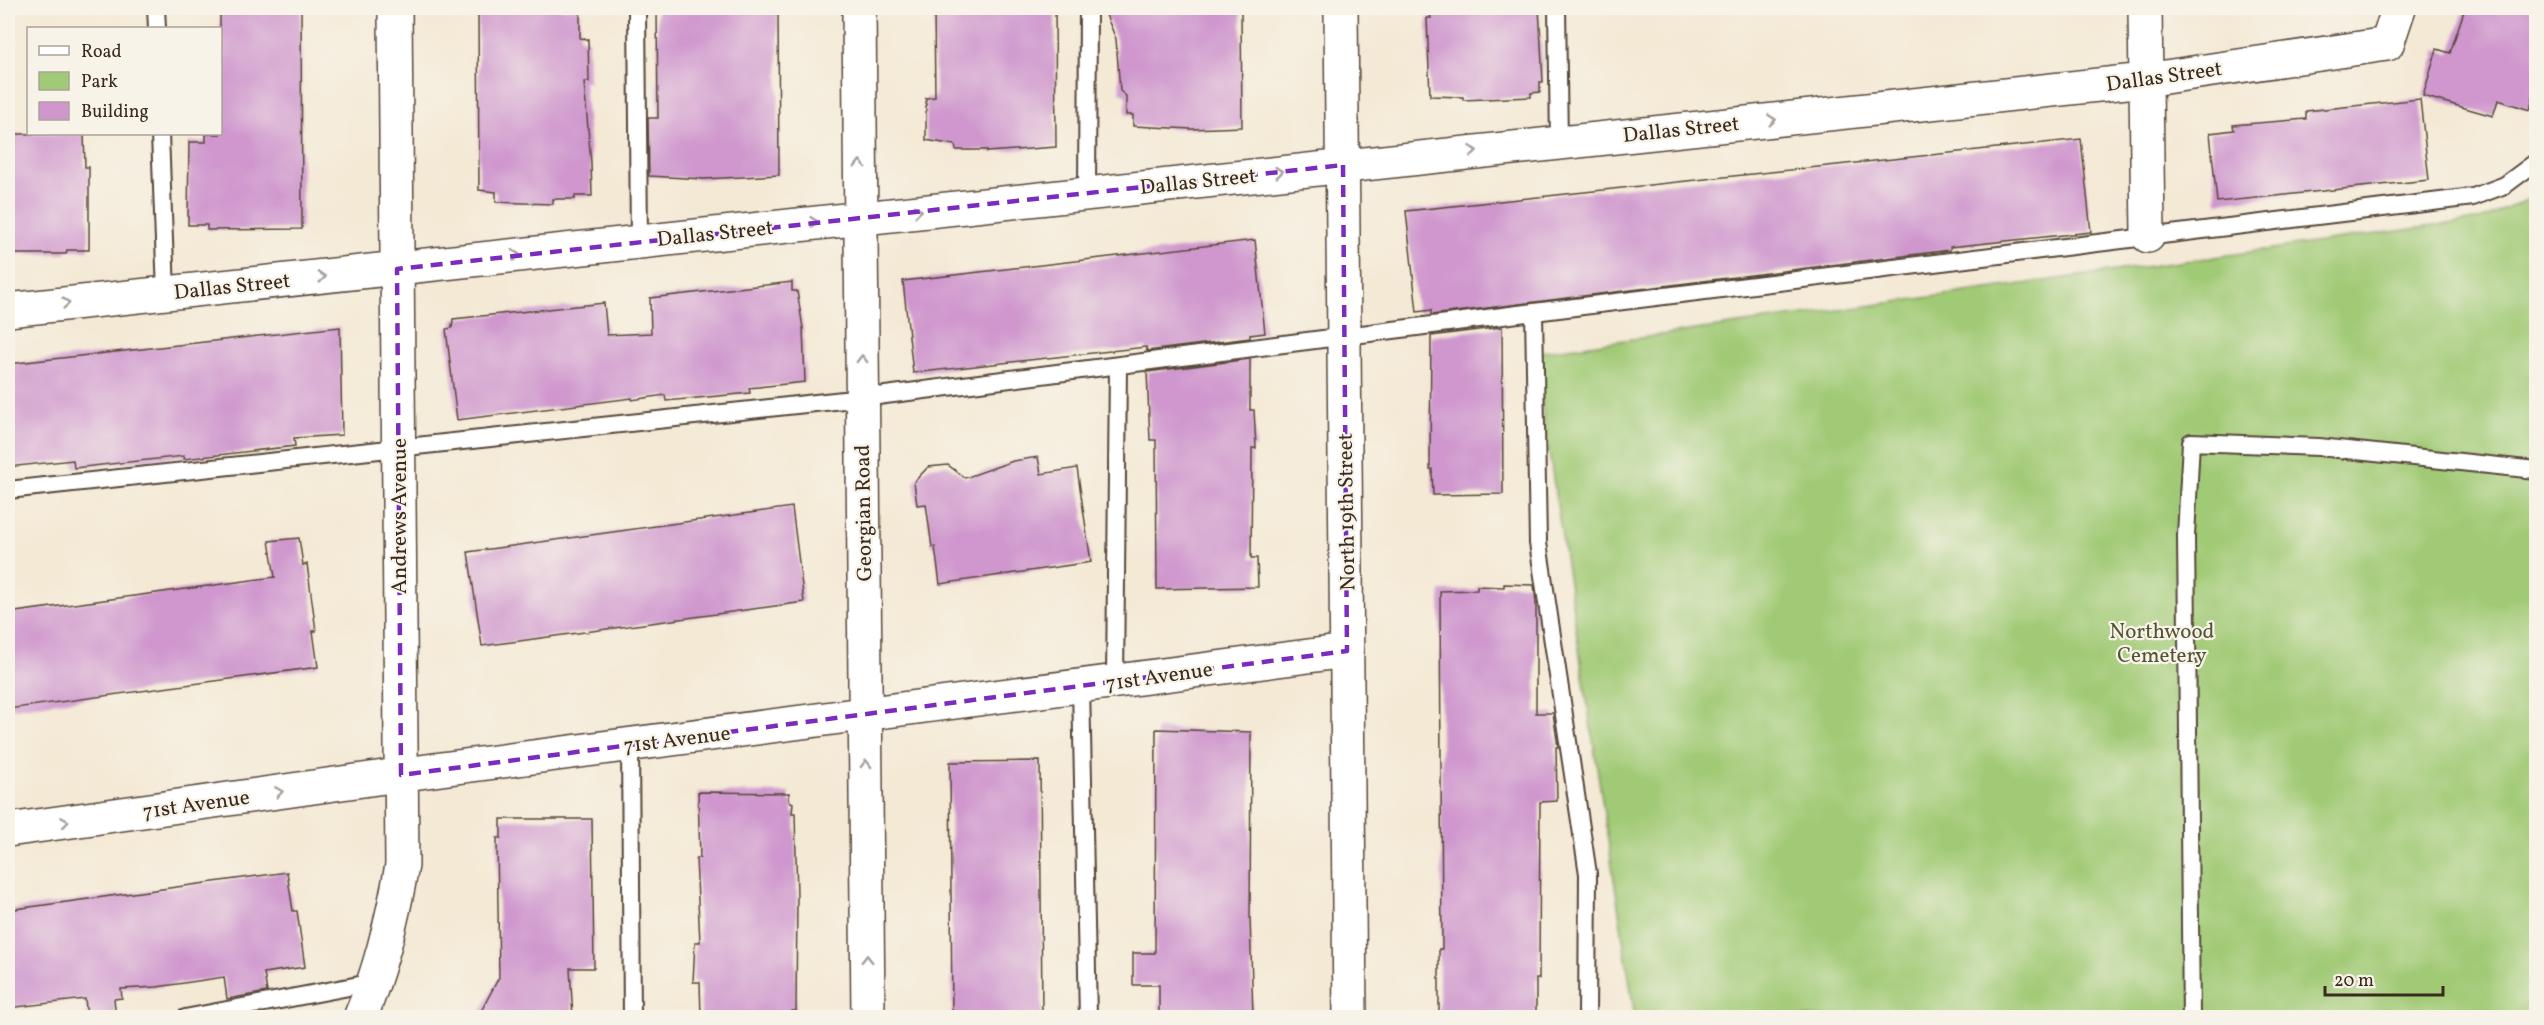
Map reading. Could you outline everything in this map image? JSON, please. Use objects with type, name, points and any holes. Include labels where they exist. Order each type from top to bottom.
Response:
[{"type":"street","name":"Andrews Avenue","points":[[360,1017],[375,982],[391,927],[402,865],[395,8]]},
{"type":"street","name":"Georgian Road","points":[[859,8],[868,1017]]},
{"type":"street","name":"North 19th Street","points":[[1341,8],[1350,1017]]},
{"type":"street","points":[[2145,8],[2148,236]]},
{"type":"street","name":"Dallas Street","points":[[8,310],[2145,80],[2387,44],[2399,8]]},
{"type":"street","name":"71st Avenue","points":[[8,830],[401,775],[1347,651]]},
{"type":"lane","points":[[156,8],[157,27]]},
{"type":"lane","points":[[638,8],[639,241]]},
{"type":"lane","points":[[1087,193],[1088,8]]},
{"type":"lane","points":[[1557,8],[1559,142]]},
{"type":"lane","points":[[160,135],[166,293]]},
{"type":"lane","points":[[8,490],[862,398],[1534,312],[2473,198],[2505,185],[2536,162]]},
{"type":"lane","points":[[1534,312],[1538,543],[1588,874],[1587,1017]]},
{"type":"lane","points":[[1114,682],[1118,366]]},
{"type":"lane","points":[[2191,1017],[2186,547],[2191,442],[2319,447],[2536,470]]},
{"type":"lane","points":[[1081,687],[1088,1017]]},
{"type":"lane","points":[[630,745],[632,1017]]},
{"type":"lane","points":[[185,1017],[375,982]]},
{"type":"highlighted area","points":[[1343,165],[1347,651],[401,775],[397,269]]},
{"type":"green space","name":"Northwood Cemetery","points":[[2536,196],[2536,1017],[1635,1017],[1534,353],[2483,219]]},
{"type":"building","points":[[220,8],[301,8],[302,229],[207,230],[207,225],[188,225],[189,142],[206,142],[206,135],[222,135],[222,27],[220,27]]},
{"type":"building","points":[[478,8],[580,8],[580,38],[588,39],[589,82],[584,82],[592,196],[553,199],[553,204],[496,202],[496,192],[479,190]]},
{"type":"building","points":[[657,8],[778,8],[779,175],[704,179],[649,176],[648,118],[658,118]]},
{"type":"building","points":[[934,8],[1055,8],[1056,147],[987,152],[987,150],[956,150],[955,145],[926,140],[926,98],[935,97]]},
{"type":"building","points":[[1241,8],[1242,127],[1192,129],[1133,126],[1133,115],[1126,115],[1126,96],[1120,91],[1116,39],[1104,10]]},
{"type":"building","points":[[1446,8],[1539,8],[1543,82],[1540,82],[1540,92],[1531,93],[1531,97],[1463,100],[1463,97],[1430,96],[1427,18],[1431,18],[1430,14],[1440,14],[1439,10],[1447,10]]},
{"type":"building","points":[[2465,8],[2536,8],[2536,86],[2530,110],[2498,100],[2493,116],[2423,96],[2437,49],[2450,53]]},
{"type":"building","points":[[2420,99],[2429,180],[2217,202],[2210,133],[2234,130],[2233,125],[2306,119],[2306,111]]},
{"type":"building","points":[[8,134],[84,135],[85,167],[89,167],[89,250],[67,250],[66,254],[8,254]]},
{"type":"building","points":[[2081,139],[2091,232],[1950,247],[1950,250],[1431,315],[1431,310],[1417,312],[1406,211]]},
{"type":"building","points":[[1255,240],[1265,333],[1250,335],[1250,338],[1147,351],[1146,347],[913,373],[903,281]]},
{"type":"building","points":[[792,282],[792,291],[797,291],[803,328],[805,382],[749,388],[750,393],[666,401],[665,395],[632,400],[632,398],[457,420],[446,329],[452,328],[453,319],[604,303],[607,335],[651,333],[650,298]]},
{"type":"building","points":[[340,327],[342,435],[294,438],[295,446],[184,459],[184,456],[74,468],[73,460],[8,467],[8,364]]},
{"type":"building","points":[[1502,327],[1503,494],[1433,495],[1432,469],[1430,469],[1431,336]]},
{"type":"building","points":[[1250,359],[1250,410],[1254,410],[1256,448],[1252,448],[1251,558],[1257,558],[1258,587],[1157,589],[1156,440],[1150,440],[1147,372]]},
{"type":"building","points":[[1038,457],[1041,474],[1077,468],[1091,562],[940,584],[926,504],[917,505],[914,482],[928,467],[948,465],[965,478],[1013,461]]},
{"type":"building","points":[[792,507],[804,602],[482,646],[468,552]]},
{"type":"building","points":[[299,538],[303,565],[307,564],[316,631],[313,631],[318,667],[8,709],[8,613],[275,577],[269,541]]},
{"type":"building","points":[[1504,584],[1534,585],[1536,713],[1553,713],[1558,747],[1556,747],[1557,801],[1540,802],[1539,979],[1536,979],[1536,1014],[1439,1016],[1439,949],[1442,949],[1440,591],[1477,590],[1477,586],[1504,587]]},
{"type":"building","points":[[1156,729],[1251,732],[1250,918],[1253,1017],[1159,1017],[1159,985],[1133,985],[1133,953],[1155,953]]},
{"type":"building","points":[[1040,761],[1042,1017],[952,1017],[950,762]]},
{"type":"building","points":[[698,792],[789,793],[789,801],[793,803],[792,813],[795,813],[797,897],[796,1011],[792,1011],[792,1017],[701,1017],[700,982],[693,982],[695,942],[700,942],[696,858],[700,858]]},
{"type":"building","points":[[501,819],[592,819],[594,968],[570,968],[573,1017],[478,1017],[499,977],[497,838],[501,838]]},
{"type":"building","points":[[287,872],[293,911],[297,911],[305,967],[264,973],[267,992],[227,999],[224,977],[157,987],[121,989],[122,998],[114,999],[116,1017],[87,1017],[85,999],[8,1008],[8,910]]}]
